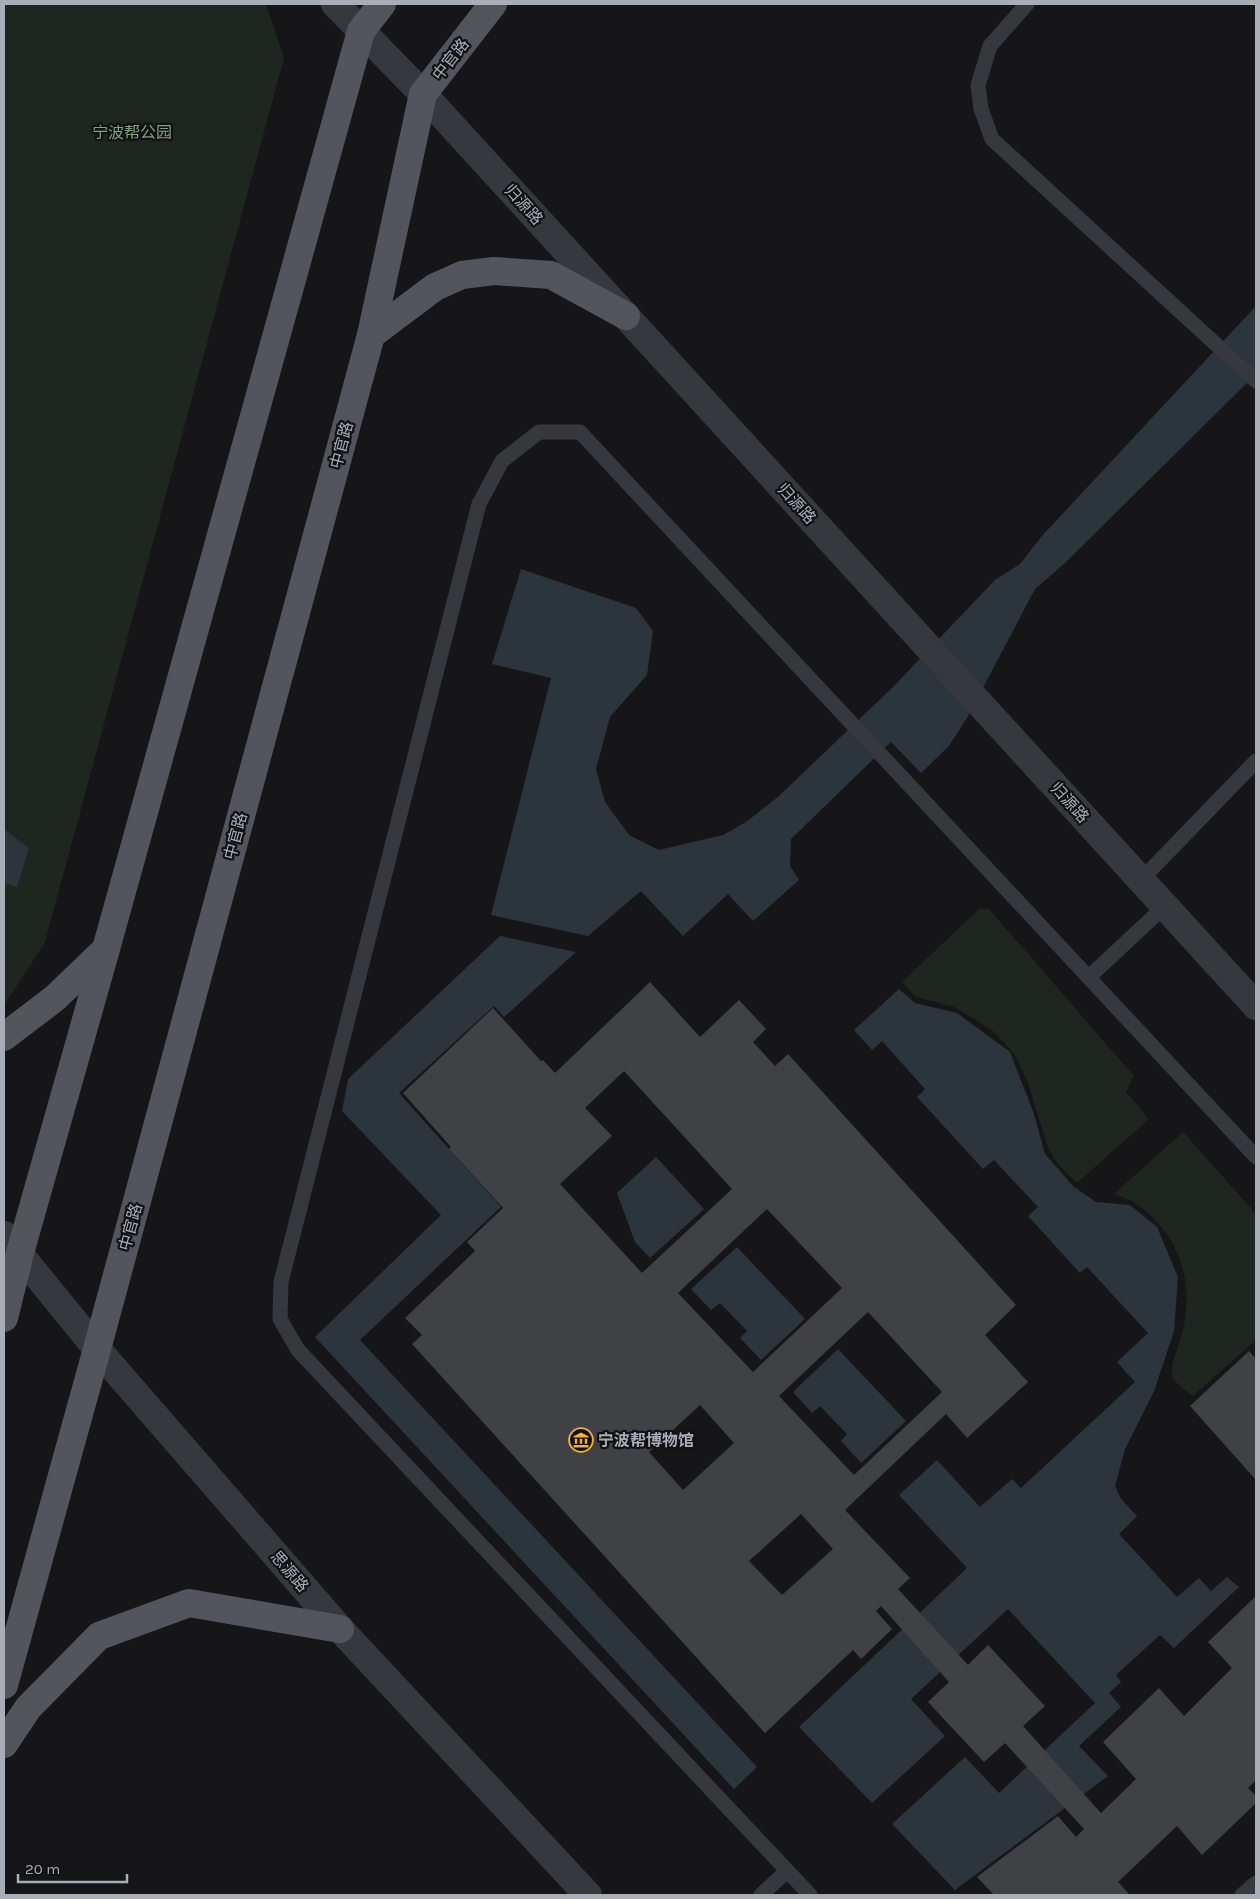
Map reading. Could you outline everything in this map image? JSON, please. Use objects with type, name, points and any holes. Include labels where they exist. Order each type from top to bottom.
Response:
[{"type":"main road","points":[[4,1318],[12,1244],[106,949],[361,31],[382,4]]},
{"type":"main road","name":"中官路","points":[[4,1685],[97,1349],[370,335],[423,94],[493,4]]},
{"type":"main road","points":[[370,335],[435,287],[462,275],[494,271],[550,275],[626,316]]},
{"type":"main road","points":[[4,1037],[55,998],[106,949]]},
{"type":"main road","points":[[4,1744],[28,1708],[99,1636],[189,1603],[340,1629]]},
{"type":"street","name":"归源路","points":[[335,4],[423,94],[1256,1006]]},
{"type":"street","name":"思源路","points":[[12,1244],[97,1349],[340,1629],[588,1895]]},
{"type":"lane","points":[[1027,4],[990,46],[978,85],[981,109],[992,139],[1256,381]]},
{"type":"lane","points":[[810,1895],[298,1350],[280,1319],[281,1282],[479,504],[502,461],[539,432],[580,432],[1256,1157]]},
{"type":"lane","points":[[1141,880],[1256,761]]},
{"type":"lane","points":[[1088,977],[1165,906]]},
{"type":"lane","points":[[760,1895],[787,1871]]},
{"type":"lane","points":[[1242,1895],[1256,1883]]},
{"type":"green space","name":"宁波帮公园","points":[[4,4],[266,4],[284,58],[45,942],[4,1003]]},
{"type":"green space","points":[[979,909],[989,909],[1134,1076],[1126,1092],[1149,1119],[1077,1183],[1057,1163],[1048,1148],[1027,1080],[1014,1053],[992,1030],[954,1007],[916,997],[902,982]]},
{"type":"green space","points":[[1183,1132],[1256,1214],[1256,1340],[1193,1396],[1178,1384],[1172,1374],[1186,1311],[1184,1275],[1180,1259],[1163,1228],[1150,1215],[1133,1202],[1114,1194]]},
{"type":"shaded area","points":[[1256,306],[1256,374],[1065,563],[1035,589],[967,718],[949,746],[921,773],[891,742],[791,839],[790,866],[799,880],[753,921],[728,894],[683,936],[641,891],[588,936],[491,915],[551,678],[492,664],[521,569],[636,608],[653,631],[647,675],[610,717],[596,769],[605,802],[629,835],[659,850],[723,835],[746,822],[779,796],[893,687],[995,580],[1020,564],[1041,537]]},
{"type":"shaded area","points":[[4,829],[29,848],[17,887],[4,883]]},
{"type":"shaded area","points":[[500,936],[576,952],[504,1017],[494,1006],[399,1093],[501,1207],[360,1340],[757,1767],[734,1789],[315,1337],[441,1215],[342,1111],[348,1079]]},
{"type":"shaded area","points":[[899,989],[915,1003],[957,1013],[1010,1052],[1034,1114],[1045,1154],[1074,1187],[1096,1202],[1130,1205],[1157,1227],[1178,1277],[1174,1331],[1154,1391],[1125,1449],[1115,1486],[1121,1499],[1137,1516],[1119,1534],[1177,1597],[1199,1578],[1211,1591],[1227,1577],[1239,1587],[1174,1648],[1160,1635],[1116,1675],[1121,1682],[1109,1693],[1121,1707],[1079,1746],[1108,1776],[955,1890],[892,1824],[965,1757],[999,1793],[1095,1703],[1008,1609],[911,1699],[945,1736],[872,1803],[799,1727],[967,1568],[899,1495],[937,1460],[980,1507],[1012,1479],[1021,1488],[1135,1382],[1117,1362],[1148,1333],[1087,1267],[1080,1273],[1028,1216],[1038,1207],[994,1160],[983,1169],[917,1097],[925,1089],[882,1041],[872,1050],[854,1030]]},
{"type":"shaded area","points":[[656,1157],[704,1209],[650,1258],[635,1242],[617,1193]]},
{"type":"shaded area","points":[[737,1247],[805,1319],[761,1360],[740,1338],[747,1331],[720,1303],[711,1310],[691,1289]]},
{"type":"shaded area","points":[[838,1349],[906,1421],[861,1463],[841,1441],[847,1434],[820,1406],[812,1413],[793,1392]]},
{"type":"building","name":"宁波帮博物馆","points":[[650,982],[700,1037],[739,1000],[766,1029],[753,1042],[775,1066],[788,1054],[1016,1305],[985,1335],[1028,1382],[967,1438],[946,1414],[845,1510],[910,1578],[898,1589],[968,1665],[988,1645],[1045,1706],[1023,1726],[1101,1813],[1136,1779],[1103,1742],[1159,1688],[1184,1716],[1232,1668],[1208,1642],[1256,1596],[1256,1780],[1248,1788],[1256,1796],[1256,1803],[1202,1855],[1177,1826],[1118,1882],[1130,1895],[994,1895],[977,1877],[1058,1816],[1076,1837],[1084,1829],[1005,1743],[984,1762],[928,1702],[949,1682],[881,1606],[876,1611],[892,1629],[861,1659],[853,1650],[765,1733],[412,1344],[422,1335],[405,1318],[475,1251],[467,1242],[503,1208],[449,1149],[451,1147],[403,1093],[493,1008],[541,1061],[543,1060],[555,1073]],"holes":[[[624,1071],[732,1189],[642,1273],[560,1184],[612,1136],[585,1108]],[[767,1209],[842,1288],[753,1372],[678,1293]],[[868,1312],[942,1392],[854,1475],[779,1396]],[[700,1405],[734,1443],[683,1490],[649,1452]],[[801,1514],[833,1549],[782,1595],[749,1561]]]},
{"type":"building","points":[[1249,1351],[1256,1359],[1256,1480],[1190,1406]]},
{"type":"place","name":"宁波帮博物馆","points":[[581,1440]]}]
